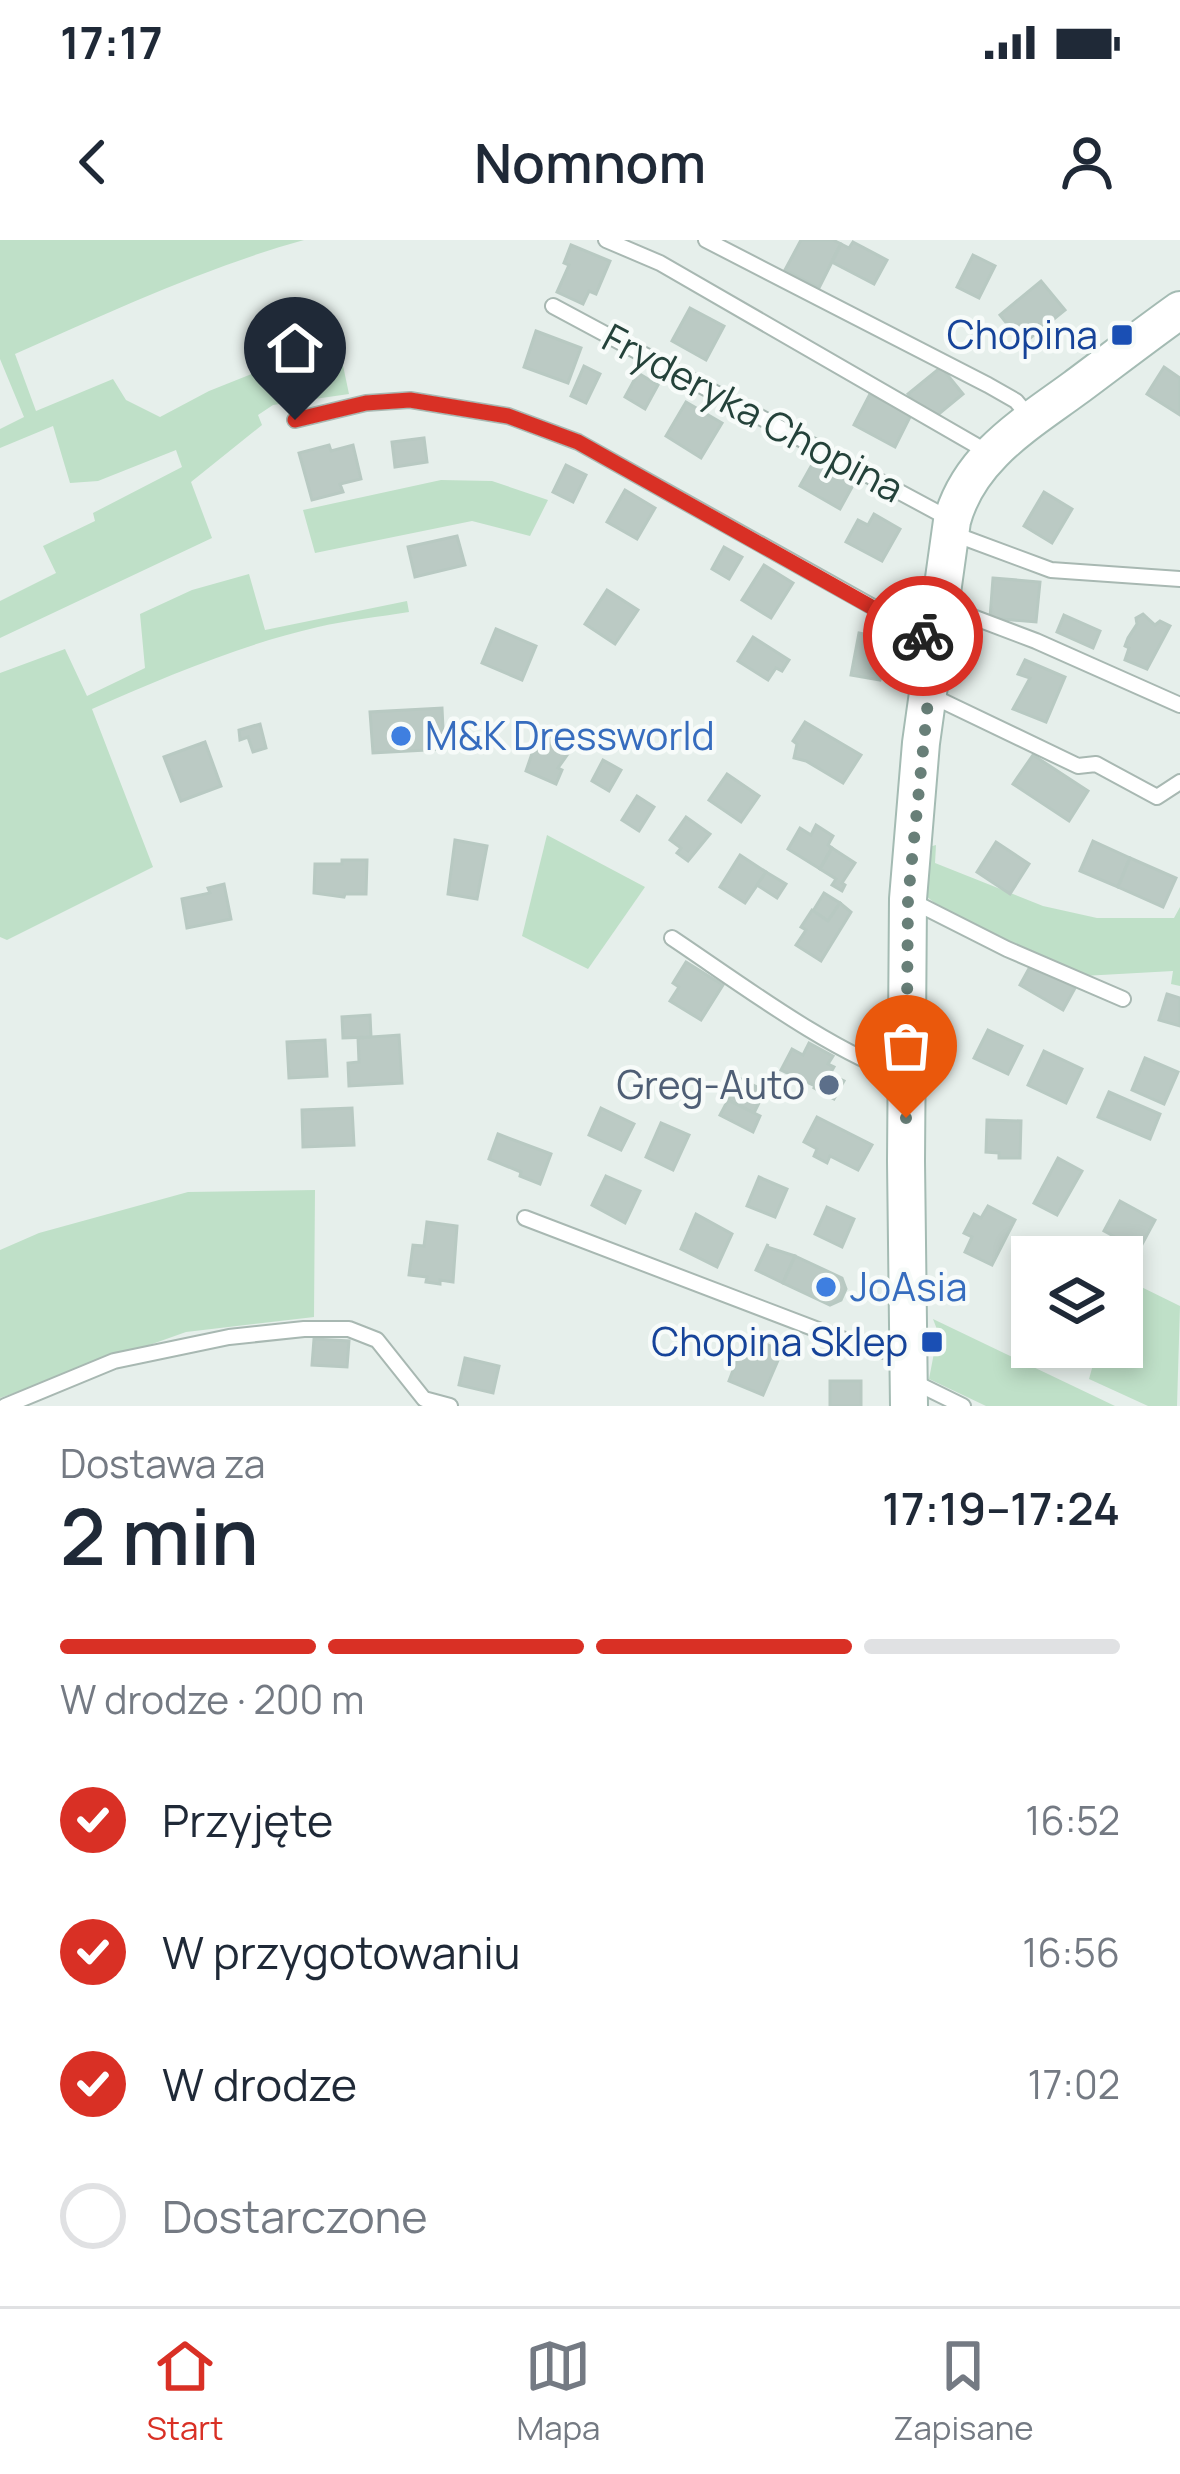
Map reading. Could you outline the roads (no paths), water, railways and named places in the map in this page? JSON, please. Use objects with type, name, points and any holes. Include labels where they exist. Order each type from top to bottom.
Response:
[{"type":"street","name":"Fryderyka Chopina","points":[[909,1381],[908,899],[938,604],[957,502],[991,454],[1031,419],[1180,310]]},
{"type":"lane","points":[[606,240],[660,263],[991,454]]},
{"type":"lane","points":[[706,240],[988,385],[1016,401],[1031,419]]},
{"type":"lane","name":"Fryderyka Chopina","points":[[554,306],[951,526]]},
{"type":"lane","points":[[295,420],[366,403],[410,400],[508,416],[578,442],[934,641]]},
{"type":"lane","points":[[951,526],[1051,570],[1180,579]]},
{"type":"lane","points":[[938,604],[1180,705]]},
{"type":"lane","points":[[927,694],[1078,766],[1096,764],[1157,797],[1180,782]]},
{"type":"lane","points":[[908,899],[1124,999]]},
{"type":"lane","points":[[672,938],[834,1041],[881,1068],[906,1076]]},
{"type":"lane","points":[[525,1218],[848,1341],[909,1381],[963,1406]]},
{"type":"lane","points":[[5,1406],[114,1360],[229,1337],[304,1329],[349,1329],[377,1340],[424,1399],[450,1406]]},
{"type":"place","name":"Chopina","points":[[1122,335]]},
{"type":"place","name":"M&K Dressworld","points":[[401,736]]},
{"type":"place","name":"Greg-Auto","points":[[829,1085]]},
{"type":"place","name":"JoAsia","points":[[826,1287]]},
{"type":"place","name":"Chopina Sklep","points":[[932,1342]]}]
